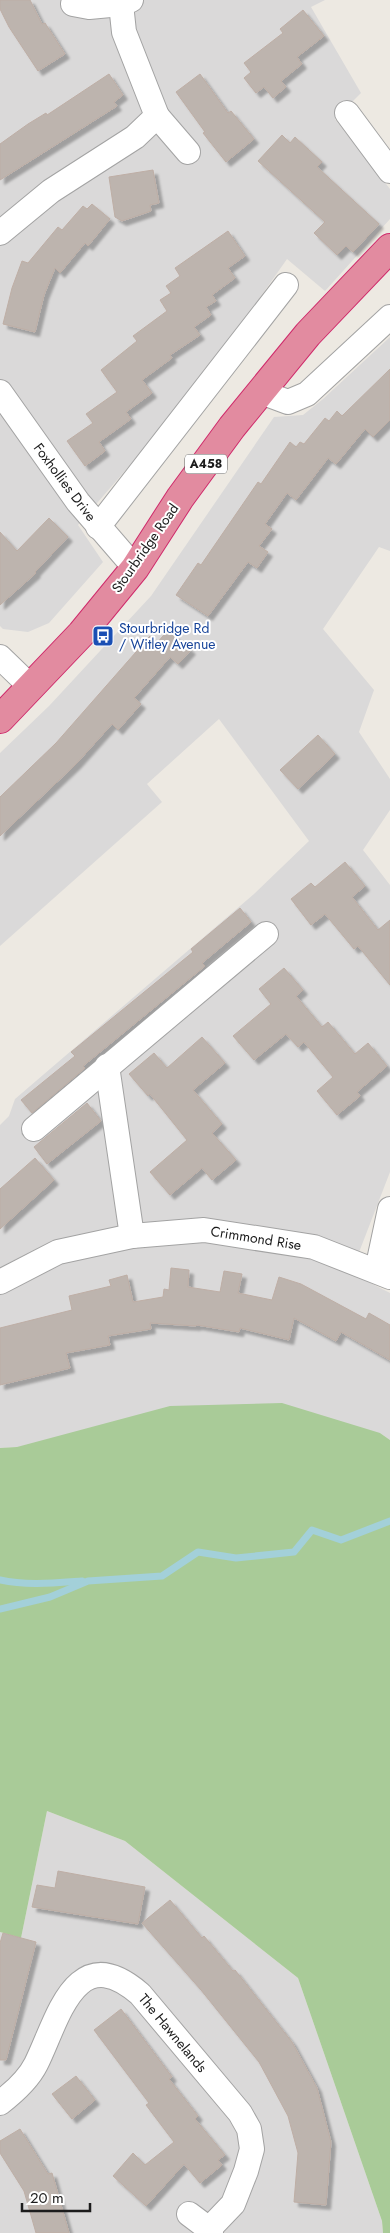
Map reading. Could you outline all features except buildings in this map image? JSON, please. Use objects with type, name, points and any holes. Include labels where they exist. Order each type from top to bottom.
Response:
[{"type":"highway","name":"Stourbridge Road","points":[[0,719],[81,634],[135,568],[180,498],[232,427],[308,334],[390,248]]},
{"type":"street","points":[[73,4],[89,7],[126,2],[124,32],[157,116],[188,152]]},
{"type":"street","points":[[347,113],[390,171]]},
{"type":"street","points":[[0,233],[51,191],[135,137],[157,116]]},
{"type":"street","points":[[98,527],[286,285]]},
{"type":"street","points":[[261,392],[288,402],[307,394],[390,318]]},
{"type":"street","name":"Foxhollies Drive","points":[[0,392],[78,502],[135,568]]},
{"type":"street","points":[[0,657],[31,687]]},
{"type":"street","points":[[34,1129],[266,934]]},
{"type":"street","points":[[107,1066],[132,1236]]},
{"type":"street","name":"Crimmond Rise","points":[[0,1282],[58,1252],[132,1236],[204,1230],[241,1234],[314,1247],[384,1273],[390,1209]]},
{"type":"street","name":"The Hawnelands","points":[[0,2104],[17,2088],[35,2066],[71,1990],[92,1976],[104,1976],[124,1982],[140,1994],[153,2009],[240,2113],[249,2130],[252,2149],[246,2171],[233,2204],[210,2231],[189,2214]]},
{"type":"shaded area","points":[[0,0],[325,0],[311,7],[361,93],[335,119],[390,189],[390,219],[325,291],[287,259],[219,356],[150,442],[78,525],[103,562],[49,623],[28,632],[3,629],[0,626]]},
{"type":"shaded area","points":[[390,337],[390,551],[379,547],[323,629],[374,690],[359,732],[390,779],[390,810],[363,850],[390,885],[390,1172],[351,1273],[390,1293],[390,1440],[380,1433],[0,1448],[0,1125],[9,1116],[15,1099],[254,894],[309,841],[219,719],[147,784],[162,802],[0,946],[0,753],[49,706],[151,596],[274,417],[303,415]]},
{"type":"shaded area","points":[[47,1811],[125,1841],[298,1978],[382,2221],[383,2233],[0,2233],[0,1932],[21,1938]]},
{"type":"green space","points":[[282,1403],[380,1433],[390,1440],[390,2233],[383,2233],[382,2221],[298,1978],[125,1841],[47,1811],[21,1938],[0,1932],[0,1448],[17,1447],[170,1406]]},
{"type":"waterway","points":[[0,1609],[50,1597],[88,1581],[162,1576],[198,1552],[236,1558],[294,1552],[312,1530],[341,1540],[390,1521]]},
{"type":"waterway","points":[[0,1580],[30,1583],[82,1581]]},
{"type":"place","name":"Stourbridge Rd / Witley Avenue","points":[[103,636]]}]
